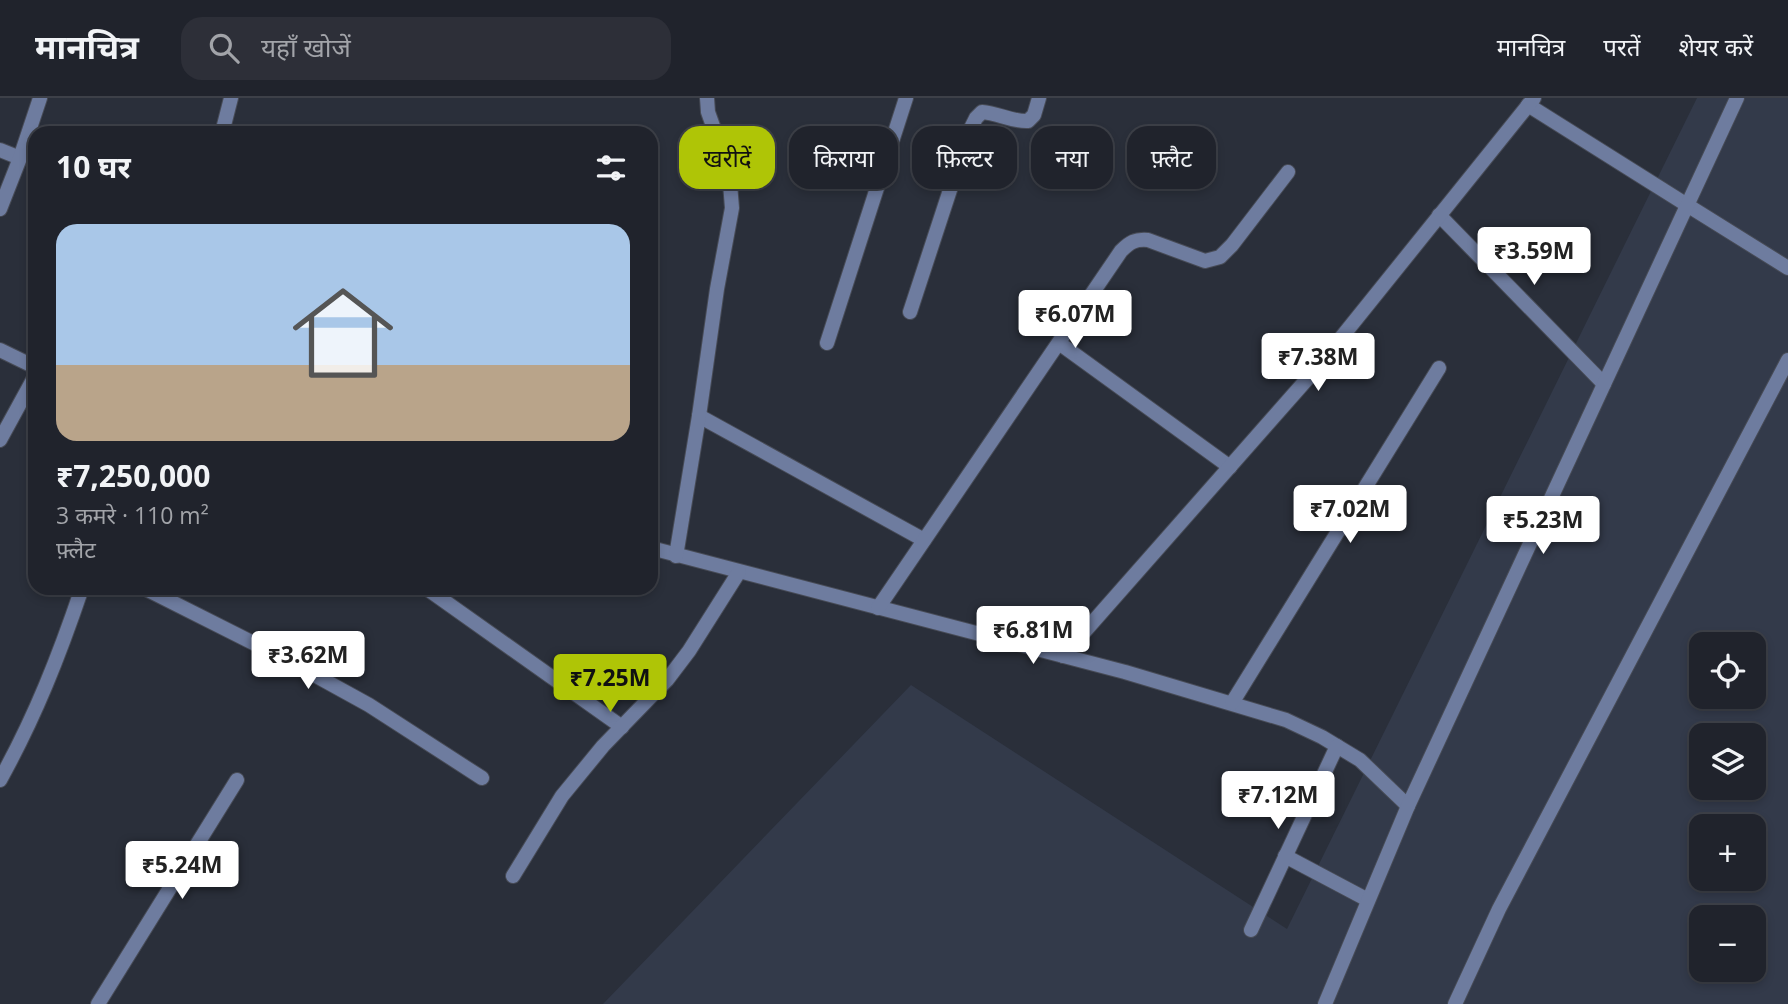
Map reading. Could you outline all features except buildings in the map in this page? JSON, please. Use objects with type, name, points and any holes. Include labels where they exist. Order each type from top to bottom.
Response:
[{"type":"street","points":[[31,126],[40,98]]},
{"type":"street","points":[[224,126],[231,98]]},
{"type":"street","points":[[676,556],[732,208],[729,171],[708,112],[706,98]]},
{"type":"street","points":[[827,342],[906,98]]},
{"type":"street","points":[[910,312],[976,118],[982,112],[1028,121],[1034,115],[1039,98]]},
{"type":"street","points":[[1325,1004],[1408,806],[1737,98]]},
{"type":"street","points":[[1063,656],[1316,369],[1531,102],[1788,268]]},
{"type":"street","points":[[0,209],[28,134]]},
{"type":"street","points":[[0,150],[20,158]]},
{"type":"street","points":[[878,608],[1128,244],[1138,239],[1148,240],[1205,261],[1220,257],[1288,172]]},
{"type":"street","points":[[1439,215],[1604,384]]},
{"type":"street","points":[[1059,343],[1230,467]]},
{"type":"street","points":[[0,350],[28,364]]},
{"type":"street","points":[[1455,1004],[1499,909],[1788,360]]},
{"type":"street","points":[[1232,703],[1439,368]]},
{"type":"street","points":[[0,440],[28,389]]},
{"type":"street","points":[[699,416],[924,540]]},
{"type":"street","points":[[658,550],[1170,684],[1286,720],[1360,760],[1408,806]]},
{"type":"street","points":[[513,876],[562,796],[603,746],[667,680],[689,651],[739,572]]},
{"type":"street","points":[[0,780],[37,710],[80,595]]},
{"type":"street","points":[[158,595],[369,705],[482,778]]},
{"type":"street","points":[[436,595],[622,727]]},
{"type":"street","points":[[1251,930],[1337,746]]},
{"type":"street","points":[[98,1004],[237,780]]},
{"type":"street","points":[[1285,856],[1368,900]]},
{"type":"shaded area","points":[[1697,98],[1788,98],[1788,1004],[603,1004],[911,685],[1287,929]]}]
